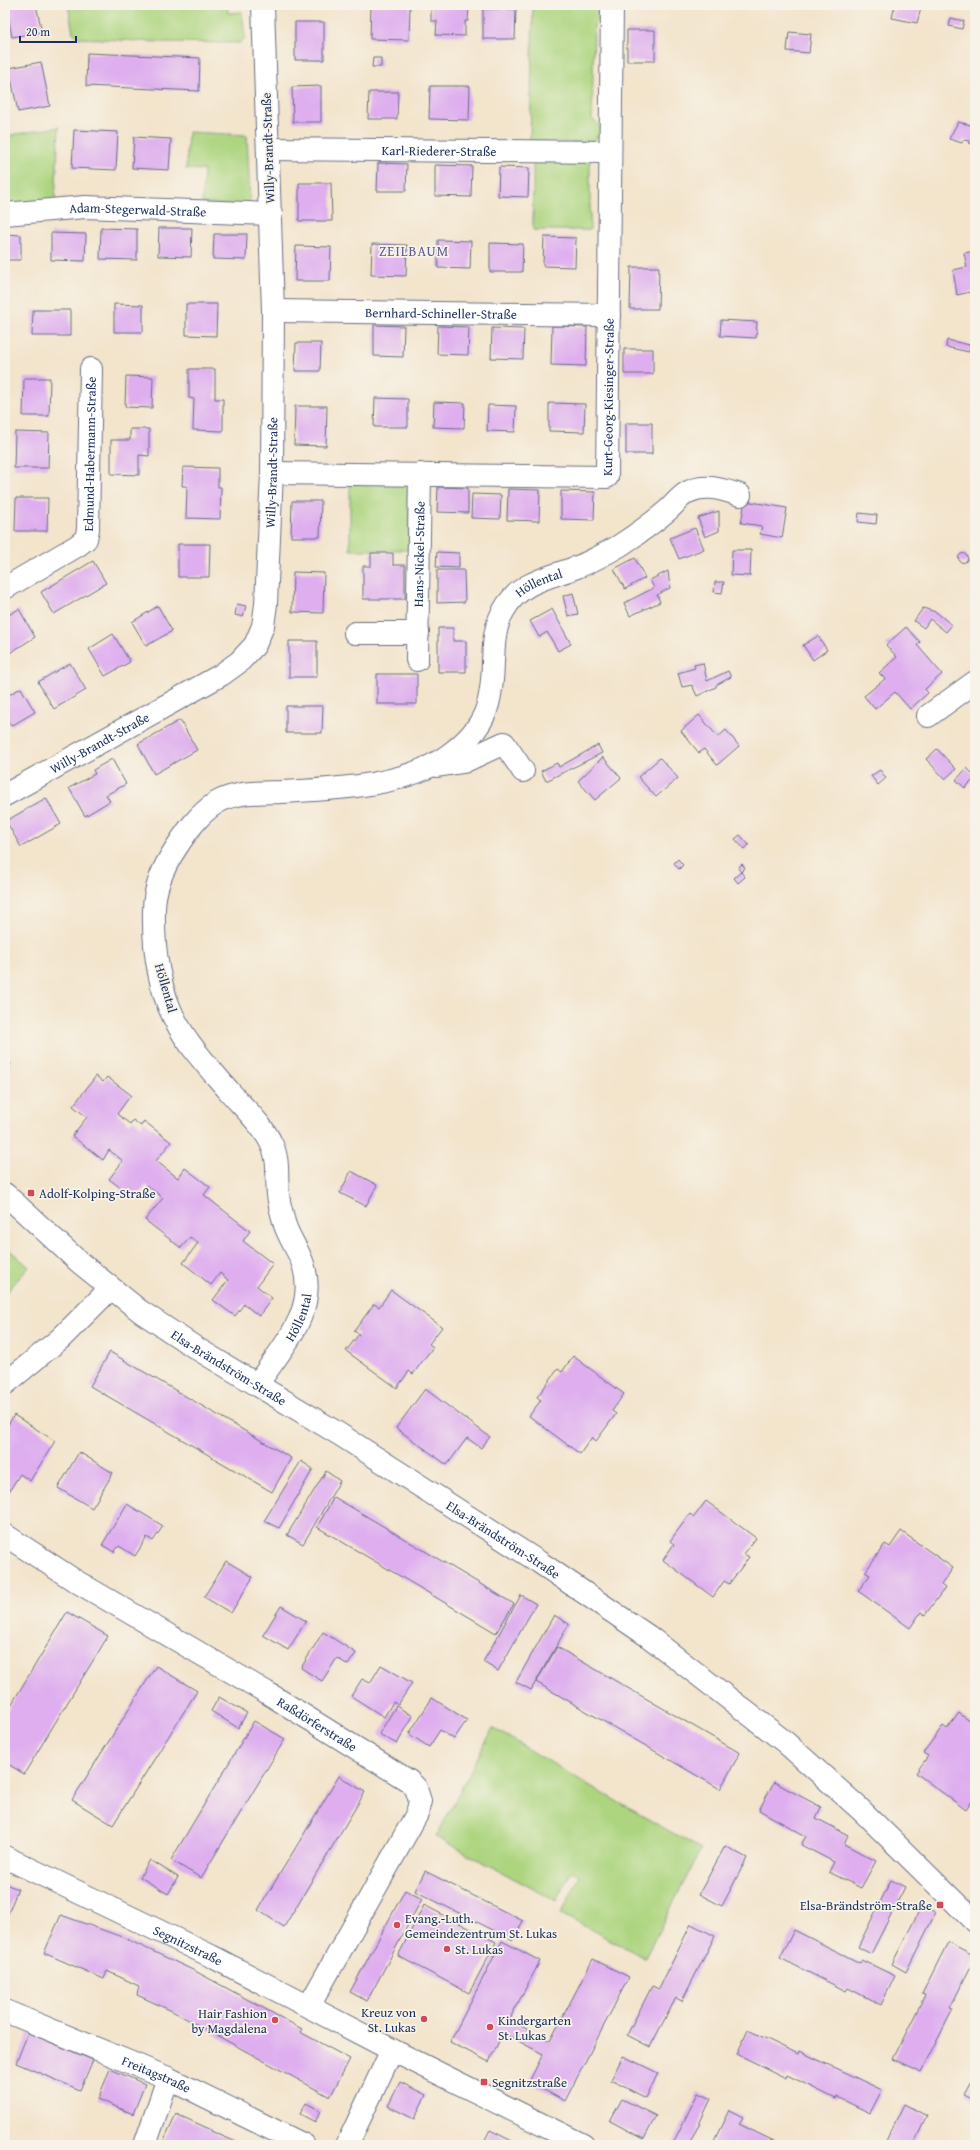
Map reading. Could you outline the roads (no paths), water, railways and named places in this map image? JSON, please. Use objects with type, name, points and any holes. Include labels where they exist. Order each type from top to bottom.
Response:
[{"type":"street","name":"Willy-Brandt-Straße","points":[[5,795],[221,675],[239,662],[256,645],[263,626],[266,604],[272,473],[273,311],[263,5]]},
{"type":"street","name":"Kurt-Georg-Kiesinger-Straße","points":[[272,473],[607,477],[612,5]]},
{"type":"street","name":"Karl-Riederer-Straße","points":[[268,149],[610,152]]},
{"type":"street","name":"Adam-Stegerwald-Straße","points":[[5,214],[85,207],[271,214]]},
{"type":"street","name":"Bernhard-Schineller-Straße","points":[[273,311],[609,315]]},
{"type":"street","name":"Edmund-Habermann-Straße","points":[[5,588],[77,546],[86,538],[88,529],[91,369]]},
{"type":"street","name":"Hans-Nickel-Straße","points":[[417,660],[420,474]]},
{"type":"street","name":"Höllental","points":[[432,767],[464,743],[482,721],[491,696],[494,639],[497,623],[506,606],[516,592],[536,581],[578,567],[619,546],[648,526],[687,492],[713,487],[740,495]]},
{"type":"street","points":[[355,634],[418,633]]},
{"type":"street","points":[[928,716],[975,682]]},
{"type":"street","name":"Höllental","points":[[257,1385],[298,1327],[304,1310],[306,1294],[304,1266],[287,1233],[278,1196],[277,1157],[270,1139],[196,1051],[179,1028],[166,1000],[156,951],[154,906],[157,888],[168,860],[186,832],[202,814],[223,800],[242,793],[347,788],[387,780],[432,767],[463,762],[504,743],[523,771]]},
{"type":"street","name":"Elsa-Brändström-Straße","points":[[5,1194],[110,1288],[152,1320],[540,1562],[648,1636],[786,1742],[886,1834],[975,1922]]},
{"type":"street","points":[[5,1384],[66,1333],[110,1288]]},
{"type":"street","name":"Raßdörferstraße","points":[[5,1536],[74,1580],[266,1692],[409,1781],[416,1788],[420,1801],[417,1814],[309,2006]]},
{"type":"street","name":"Segnitzstraße","points":[[5,1857],[184,1942],[392,2050],[583,2145]]},
{"type":"street","name":"Freitagstraße","points":[[5,2011],[168,2078],[304,2145]]},
{"type":"street","points":[[347,2145],[392,2050]]},
{"type":"street","points":[[145,2145],[168,2078]]},
{"type":"place","name":"Adolf-Kolping-Straße","points":[[31,1193]]},
{"type":"place","name":"Elsa-Brändström-Straße","points":[[940,1905]]},
{"type":"place","name":"Evang.-Luth. Gemeindezentrum St. Lukas","points":[[397,1925]]},
{"type":"place","name":"St. Lukas","points":[[447,1949]]},
{"type":"place","name":"Kreuz von St. Lukas","points":[[424,2019]]},
{"type":"place","name":"Hair Fashion by Magdalena","points":[[275,2020]]},
{"type":"place","name":"Kindergarten St. Lukas","points":[[490,2027]]},
{"type":"place","name":"Segnitzstraße","points":[[484,2082]]},
{"type":"district","name":"ZEILBAUM","points":[[414,251]]}]
